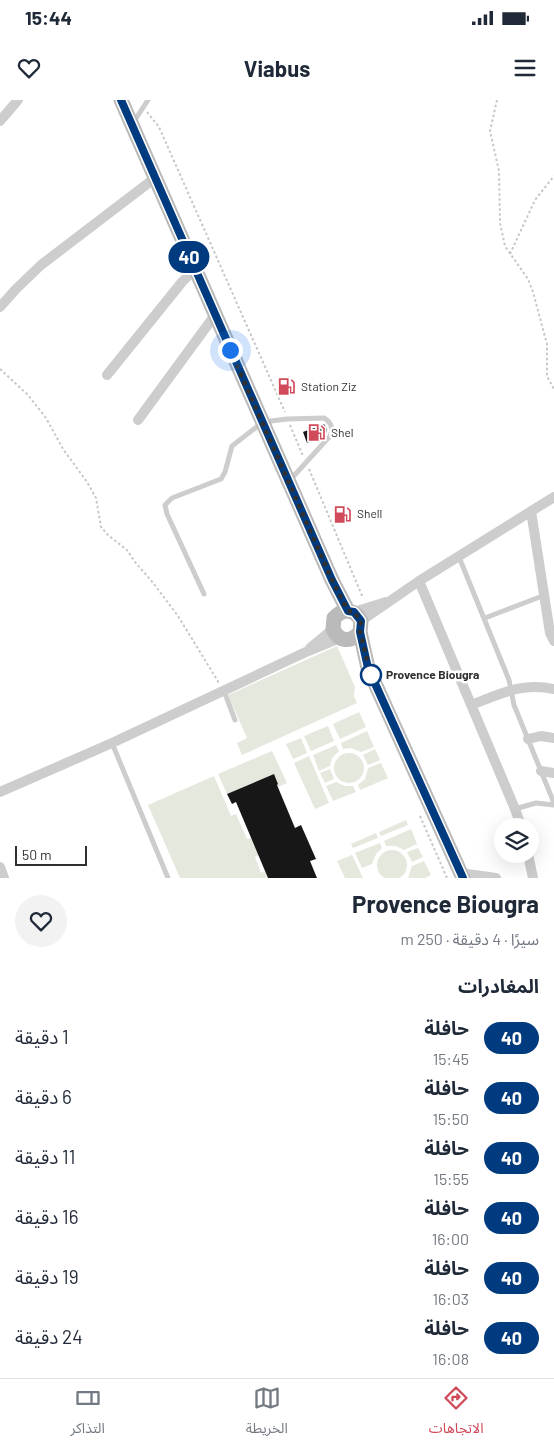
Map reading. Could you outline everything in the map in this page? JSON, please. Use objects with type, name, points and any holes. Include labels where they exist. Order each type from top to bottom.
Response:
[{"type":"main road","points":[[121,100],[332,580],[350,623],[356,656],[368,668],[462,875]]},
{"type":"street","points":[[0,121],[18,100]]},
{"type":"street","points":[[0,307],[42,265],[155,178]]},
{"type":"street","points":[[107,376],[182,282],[195,269]]},
{"type":"street","points":[[138,420],[215,315]]},
{"type":"street","points":[[0,792],[112,743],[308,651],[320,639],[387,602],[554,497]]},
{"type":"street","points":[[531,511],[550,633],[554,641]]},
{"type":"street","points":[[419,581],[518,818]]},
{"type":"street","points":[[350,623],[376,612],[387,602]]},
{"type":"street","points":[[471,705],[512,689],[533,686],[554,689]]},
{"type":"street","points":[[528,739],[541,736],[554,738]]},
{"type":"street","points":[[541,771],[554,773]]},
{"type":"street","points":[[530,863],[532,878]]},
{"type":"street","points":[[0,867],[4,878]]},
{"type":"street","points":[[462,875],[496,878]]},
{"type":"lane","points":[[132,124],[148,100]]},
{"type":"lane","points":[[204,594],[167,514],[165,505],[172,498],[221,479],[225,472],[232,446],[263,422],[324,418],[330,423],[332,433],[289,481]]},
{"type":"lane","points":[[459,556],[485,618],[512,689],[514,705],[554,804],[536,803],[515,809]]},
{"type":"lane","points":[[485,618],[544,595]]},
{"type":"lane","points":[[224,691],[235,720]]},
{"type":"lane","points":[[112,743],[168,878]]},
{"type":"path","points":[[497,100],[490,125],[490,136],[499,171],[500,223],[505,246],[528,279],[533,292],[547,344],[547,376],[554,389]]},
{"type":"path","points":[[144,105],[159,127],[306,462],[350,623]]},
{"type":"path","points":[[510,255],[535,200],[554,176]]},
{"type":"path","points":[[0,369],[28,395],[46,418],[63,449],[96,498],[101,527],[108,535],[128,550],[135,562],[178,616],[224,691]]},
{"type":"shaded area","points":[[337,646],[355,687],[354,696],[357,703],[242,755],[237,743],[247,738],[228,695]]},
{"type":"shaded area","points":[[359,712],[366,727],[340,739],[333,724]]},
{"type":"shaded area","points":[[328,726],[334,741],[311,751],[304,736]]},
{"type":"shaded area","points":[[367,731],[374,747],[361,752],[351,748],[343,749],[341,743]]},
{"type":"shaded area","points":[[301,738],[307,753],[293,759],[286,744]]},
{"type":"shaded area","points":[[336,745],[339,751],[332,758],[330,766],[319,771],[313,755]]},
{"type":"shaded area","points":[[375,749],[380,760],[368,765],[363,755]]},
{"type":"shaded area","points":[[272,751],[287,783],[278,787],[274,774],[227,794],[218,774]]},
{"type":"shaded area","points":[[349,753],[360,757],[364,768],[360,779],[349,783],[338,779],[334,768],[338,757]]},
{"type":"shaded area","points":[[309,756],[329,803],[315,809],[294,763]]},
{"type":"shaded area","points":[[381,763],[388,778],[360,790],[358,785],[365,779],[368,768]]},
{"type":"shaded area","points":[[330,769],[334,779],[325,783],[320,773]]},
{"type":"shaded area","points":[[214,776],[231,816],[236,814],[247,839],[251,838],[259,855],[255,857],[261,873],[265,871],[267,878],[180,878],[148,805]]},
{"type":"shaded area","points":[[336,782],[345,786],[353,786],[356,792],[333,801],[326,786]]},
{"type":"shaded area","points":[[406,820],[408,825],[381,836],[379,832]]},
{"type":"shaded area","points":[[411,829],[417,844],[404,850],[396,846],[386,846],[384,841]]},
{"type":"shaded area","points":[[376,833],[378,838],[353,848],[351,844]]},
{"type":"shaded area","points":[[380,843],[382,848],[376,854],[372,864],[362,868],[355,853]]},
{"type":"shaded area","points":[[418,848],[423,857],[412,862],[407,852]]},
{"type":"shaded area","points":[[386,851],[398,851],[406,859],[406,871],[400,878],[384,878],[378,871],[378,859]]},
{"type":"shaded area","points":[[352,855],[363,878],[345,878],[337,861]]},
{"type":"shaded area","points":[[424,861],[431,875],[425,878],[408,878],[412,866]]},
{"type":"building","name":"Shel","points":[[324,424],[327,429],[326,434],[307,443],[303,432]]},
{"type":"building","points":[[274,774],[295,828],[301,825],[316,859],[310,861],[317,878],[268,878],[236,802],[232,804],[227,794]]},
{"type":"bus line","name":"40","points":[[121,100],[332,580],[342,595],[348,611],[354,612],[361,621],[362,627],[360,632],[368,668],[463,878]]},
{"type":"place","name":"Station Ziz","points":[[287,387]]},
{"type":"place","name":"Shel","points":[[317,433]]},
{"type":"place","name":"Shell","points":[[343,514]]},
{"type":"place","name":"Provence Biougra","points":[[371,675]]},
{"type":"route","points":[[230,350],[332,580],[342,595],[348,611],[354,612],[361,621],[362,627],[360,632],[371,675]]}]
